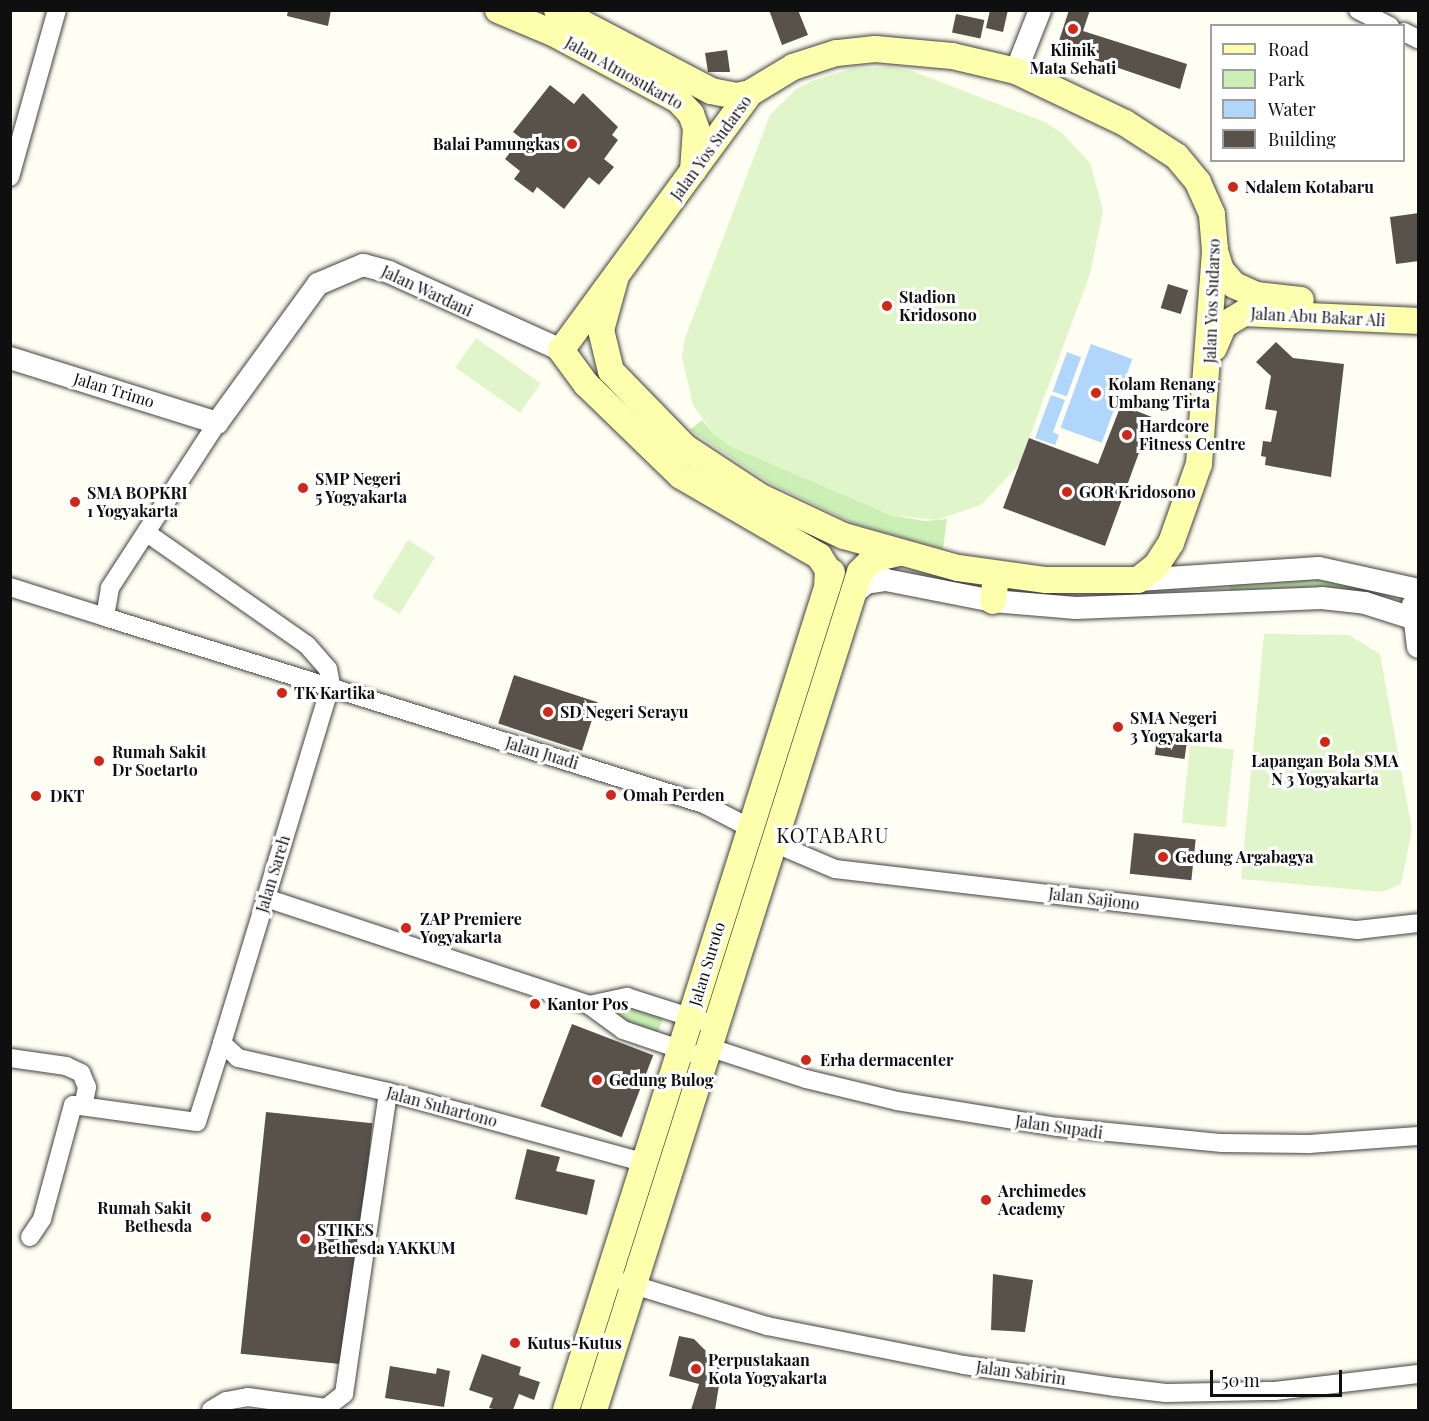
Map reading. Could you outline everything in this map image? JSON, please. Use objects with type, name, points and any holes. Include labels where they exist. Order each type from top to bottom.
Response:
[{"type":"main road","name":"Jalan Atmosukarto","points":[[498,10],[557,19],[711,91],[737,96],[750,93]]},
{"type":"main road","name":"Jalan Atmosukarto","points":[[557,19],[686,106],[696,128],[692,174]]},
{"type":"main road","name":"Jalan Yos Sudarso","points":[[561,350],[750,93],[794,67],[854,50],[925,51],[1016,71],[1125,123],[1176,156],[1205,196],[1215,250],[1210,361],[1190,499],[1165,555],[1138,580]]},
{"type":"main road","name":"Jalan Abu Bakar Ali","points":[[1215,250],[1226,278],[1256,295],[1356,304],[1419,303]]},
{"type":"main road","points":[[616,276],[603,317],[602,340],[619,382],[710,465],[814,523],[898,552],[996,576],[1138,580]]},
{"type":"main road","name":"Jalan Abu Bakar Ali","points":[[1210,361],[1224,325],[1236,314],[1419,321]]},
{"type":"main road","points":[[561,350],[586,384],[681,476],[819,556],[828,570],[827,587]]},
{"type":"main road","name":"Jalan Suroto","points":[[566,1410],[827,587],[836,552],[814,523]]},
{"type":"main road","name":"Jalan Suroto","points":[[594,1410],[852,595],[868,562],[898,552]]},
{"type":"main road","points":[[993,601],[996,576]]},
{"type":"street","points":[[12,169],[57,10]]},
{"type":"street","points":[[1016,71],[1040,10]]},
{"type":"street","points":[[1358,10],[1386,24]]},
{"type":"street","points":[[1405,32],[1419,39]]},
{"type":"street","name":"Jalan Wardani","points":[[217,423],[318,284],[355,266],[389,272],[561,350]]},
{"type":"street","name":"Jalan Trimo","points":[[10,358],[217,423]]},
{"type":"street","points":[[105,617],[110,588],[217,423]]},
{"type":"street","points":[[147,533],[307,645],[320,657],[332,684]]},
{"type":"street","points":[[1138,580],[1300,568],[1339,570],[1418,587],[1415,618],[1419,647]]},
{"type":"street","points":[[852,595],[866,583],[886,580],[993,601],[1098,608],[1322,598],[1415,618]]},
{"type":"street","name":"Jalan Juadi","points":[[10,587],[332,684],[704,804],[750,828]]},
{"type":"street","name":"Jalan Sareh","points":[[84,1103],[197,1122],[332,684]]},
{"type":"street","points":[[750,828],[774,843]]},
{"type":"street","name":"Jalan Sajiono","points":[[774,843],[820,865],[847,870],[1357,930],[1419,923]]},
{"type":"street","points":[[266,898],[589,1005],[623,1030],[680,1049],[709,1043],[690,1017],[627,997],[589,1005]]},
{"type":"street","name":"Jalan Suhartono","points":[[222,1043],[238,1058],[388,1092],[643,1162]]},
{"type":"street","name":"Jalan Supadi","points":[[709,1043],[806,1079],[897,1101],[1068,1128],[1222,1143],[1328,1143],[1419,1136]]},
{"type":"street","points":[[10,1058],[66,1066],[81,1072],[87,1087],[84,1103],[74,1105],[67,1119],[42,1219],[30,1237]]},
{"type":"street","points":[[211,1410],[226,1401],[248,1397],[326,1408],[344,1394],[388,1092]]},
{"type":"street","name":"Jalan Sabirin","points":[[608,1277],[767,1326],[964,1365],[1135,1389],[1275,1391],[1419,1374]]},
{"type":"green space","name":"Stadion Kridosono","points":[[890,67],[912,71],[1045,122],[1062,133],[1090,163],[1103,210],[1090,274],[1019,465],[981,505],[936,520],[890,515],[729,446],[714,434],[693,405],[682,357],[685,338],[770,115],[795,90],[812,81],[850,69]]},
{"type":"green space","points":[[476,338],[541,383],[520,413],[455,367]]},
{"type":"green space","points":[[702,420],[714,434],[890,515],[925,521],[947,519],[943,549],[855,524],[770,483],[690,430]]},
{"type":"green space","points":[[408,540],[435,557],[400,614],[372,597]]},
{"type":"green space","points":[[1298,574],[1368,588],[1365,592],[1231,591],[1228,587],[1230,582]]},
{"type":"green space","name":"Lapangan Bola SMA N 3 Yogyakarta","points":[[1264,634],[1349,635],[1380,654],[1412,830],[1401,884],[1382,892],[1241,879]]},
{"type":"green space","points":[[1190,745],[1234,750],[1226,827],[1182,823]]},
{"type":"green space","points":[[615,1004],[665,1013],[657,1035],[618,1017],[608,1008]]},
{"type":"water","name":"Kolam Renang Umbang Tirta","points":[[1091,344],[1132,359],[1102,443],[1061,428]]},
{"type":"water","points":[[1067,352],[1081,357],[1067,397],[1053,391]]},
{"type":"water","points":[[1051,395],[1065,400],[1053,432],[1059,435],[1055,445],[1035,438]]},
{"type":"building","points":[[288,10],[331,10],[328,26],[287,16]]},
{"type":"building","points":[[769,10],[798,10],[808,35],[782,45]]},
{"type":"building","points":[[990,10],[1008,10],[1003,32],[986,28]]},
{"type":"building","points":[[1069,10],[1090,10],[1083,31],[1187,64],[1180,89],[1057,47]]},
{"type":"building","points":[[956,14],[984,20],[980,39],[952,33]]},
{"type":"building","points":[[727,50],[730,72],[708,72],[705,53]]},
{"type":"building","name":"Balai Pamungkas","points":[[550,85],[574,104],[583,93],[618,127],[612,135],[618,140],[604,159],[614,167],[599,185],[589,177],[564,209],[537,187],[533,193],[514,179],[520,171],[505,159],[521,138],[513,132]]},
{"type":"building","points":[[1419,213],[1419,261],[1396,264],[1390,217]]},
{"type":"building","points":[[1168,284],[1188,290],[1181,314],[1161,308]]},
{"type":"building","points":[[1276,342],[1293,358],[1344,364],[1331,477],[1265,465],[1266,457],[1261,456],[1263,441],[1271,442],[1277,411],[1265,409],[1271,376],[1256,362]]},
{"type":"building","name":"GOR Kridosono","points":[[1121,405],[1152,417],[1105,546],[1003,508],[1029,438],[1098,464]]},
{"type":"building","name":"SD Negeri Serayu","points":[[514,675],[598,702],[582,751],[498,724]]},
{"type":"building","points":[[1158,732],[1188,736],[1185,759],[1155,755]]},
{"type":"building","name":"Gedung Argabagya","points":[[1134,833],[1196,839],[1191,880],[1130,874]]},
{"type":"building","name":"Gedung Bulog","points":[[572,1024],[653,1055],[622,1137],[540,1106]]},
{"type":"building","name":"STIKES Bethesda YAKKUM","points":[[266,1112],[372,1123],[347,1365],[241,1354]]},
{"type":"building","points":[[527,1149],[560,1157],[556,1171],[595,1180],[587,1215],[515,1199]]},
{"type":"building","points":[[993,1274],[1033,1280],[1025,1332],[991,1330]]},
{"type":"building","name":"Perpustakaan Kota Yogyakarta","points":[[679,1336],[694,1339],[713,1358],[723,1361],[715,1410],[691,1410],[699,1384],[669,1376]]},
{"type":"building","points":[[482,1354],[521,1367],[519,1375],[540,1382],[534,1400],[519,1394],[513,1410],[489,1408],[493,1398],[469,1390]]},
{"type":"building","points":[[390,1366],[436,1374],[437,1368],[450,1371],[444,1407],[385,1398]]},
{"type":"place","name":"Klinik Mata Sehati","points":[[1073,29]]},
{"type":"place","name":"Balai Pamungkas","points":[[572,144]]},
{"type":"place","name":"Ndalem Kotabaru","points":[[1233,187]]},
{"type":"place","name":"Stadion Kridosono","points":[[887,306]]},
{"type":"place","name":"Kolam Renang Umbang Tirta","points":[[1096,393]]},
{"type":"place","name":"Hardcore Fitness Centre","points":[[1127,435]]},
{"type":"place","name":"SMP Negeri 5 Yogyakarta","points":[[303,488]]},
{"type":"place","name":"GOR Kridosono","points":[[1067,492]]},
{"type":"place","name":"SMA BOPKRI 1 Yogyakarta","points":[[75,502]]},
{"type":"place","name":"TK Kartika","points":[[282,693]]},
{"type":"place","name":"SD Negeri Serayu","points":[[548,712]]},
{"type":"place","name":"SMA Negeri 3 Yogyakarta","points":[[1118,727]]},
{"type":"place","name":"Lapangan Bola SMA N 3 Yogyakarta","points":[[1325,742]]},
{"type":"place","name":"Rumah Sakit Dr Soetarto","points":[[99,761]]},
{"type":"place","name":"Omah Perden","points":[[611,795]]},
{"type":"place","name":"DKT","points":[[36,796]]},
{"type":"place","name":"Gedung Argabagya","points":[[1163,857]]},
{"type":"place","name":"ZAP Premiere Yogyakarta","points":[[406,928]]},
{"type":"place","name":"Kantor Pos","points":[[535,1004]]},
{"type":"place","name":"Erha dermacenter","points":[[806,1060]]},
{"type":"place","name":"Gedung Bulog","points":[[597,1080]]},
{"type":"place","name":"Archimedes Academy","points":[[986,1200]]},
{"type":"place","name":"Rumah Sakit Bethesda","points":[[206,1217]]},
{"type":"place","name":"STIKES Bethesda YAKKUM","points":[[305,1239]]},
{"type":"place","name":"Kutus-Kutus","points":[[515,1343]]},
{"type":"place","name":"Perpustakaan Kota Yogyakarta","points":[[696,1369]]},
{"type":"district","name":"KOTABARU","points":[[833,834]]}]
